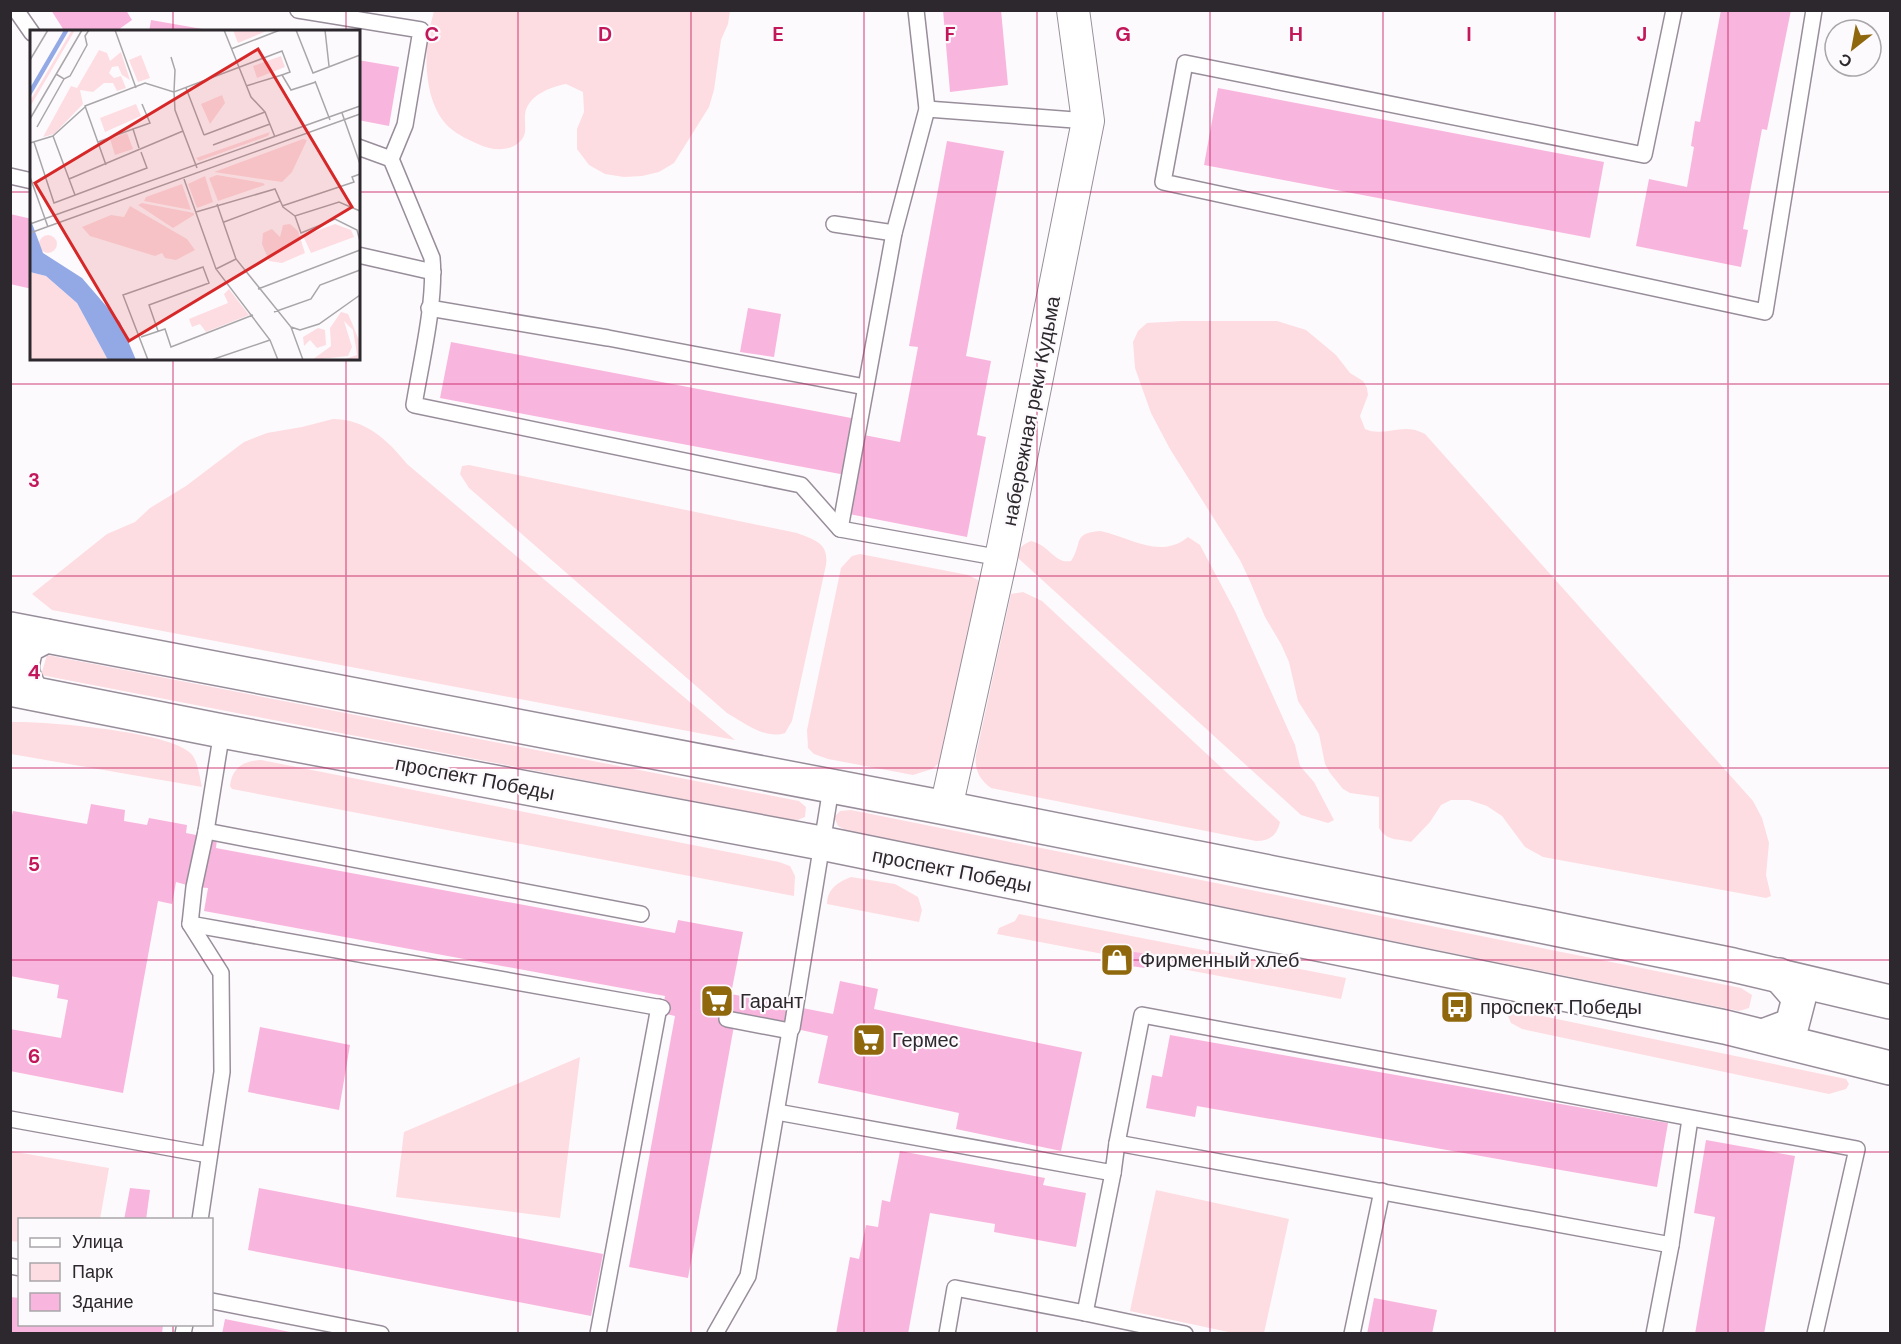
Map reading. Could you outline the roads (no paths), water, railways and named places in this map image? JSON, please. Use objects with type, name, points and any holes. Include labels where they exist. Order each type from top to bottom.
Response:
[{"type":"main road","points":[[10,629],[831,788],[946,808],[1734,964],[1890,1002]]},
{"type":"main road","points":[[21,691],[23,658],[27,646],[46,636]]},
{"type":"main road","name":"проспект Победы","points":[[21,691],[821,843],[1763,1036],[1890,1068]]},
{"type":"main road","points":[[1763,1036],[1792,1025],[1797,1007],[1799,998],[1779,975]]},
{"type":"street","name":"набережная реки Кудьма","points":[[946,808],[1001,558],[1088,121],[1073,10]]},
{"type":"lane","points":[[16,10],[30,30]]},
{"type":"lane","points":[[298,10],[421,30],[405,125],[391,159],[432,258],[433,272],[429,308],[414,405],[801,485],[840,529],[1001,558]]},
{"type":"lane","points":[[840,529],[894,232],[927,109],[916,10]]},
{"type":"lane","points":[[1674,10],[1644,154],[1185,63],[1163,182],[1765,312],[1814,10]]},
{"type":"lane","points":[[927,109],[1088,121]]},
{"type":"lane","points":[[360,148],[391,159]]},
{"type":"lane","points":[[10,176],[30,181]]},
{"type":"lane","points":[[834,224],[894,232]]},
{"type":"lane","points":[[360,255],[433,272]]},
{"type":"lane","points":[[429,308],[619,340],[865,387]]},
{"type":"lane","points":[[200,1218],[222,1072],[221,973],[190,924],[194,888],[206,831],[222,731]]},
{"type":"lane","points":[[715,1334],[748,1276],[831,788]]},
{"type":"lane","points":[[206,831],[641,914]]},
{"type":"lane","points":[[190,924],[661,1008],[598,1334]]},
{"type":"lane","points":[[1085,1313],[1142,1015],[1857,1149],[1815,1334]]},
{"type":"lane","points":[[727,1019],[790,1030]]},
{"type":"lane","points":[[777,1112],[1113,1173]]},
{"type":"lane","points":[[10,1119],[209,1155]]},
{"type":"lane","points":[[1654,1334],[1671,1245],[1690,1119]]},
{"type":"lane","points":[[1117,1143],[1671,1245]]},
{"type":"lane","points":[[1353,1334],[1382,1191]]},
{"type":"lane","points":[[947,1334],[955,1288],[1185,1334]]},
{"type":"lane","points":[[213,1301],[381,1334]]},
{"type":"place","name":"Фирменный хлеб","points":[[1117,960]]},
{"type":"place","name":"Гарант","points":[[717,1001]]},
{"type":"place","name":"проспект Победы","points":[[1457,1007]]},
{"type":"place","name":"Гермес","points":[[869,1040]]}]
